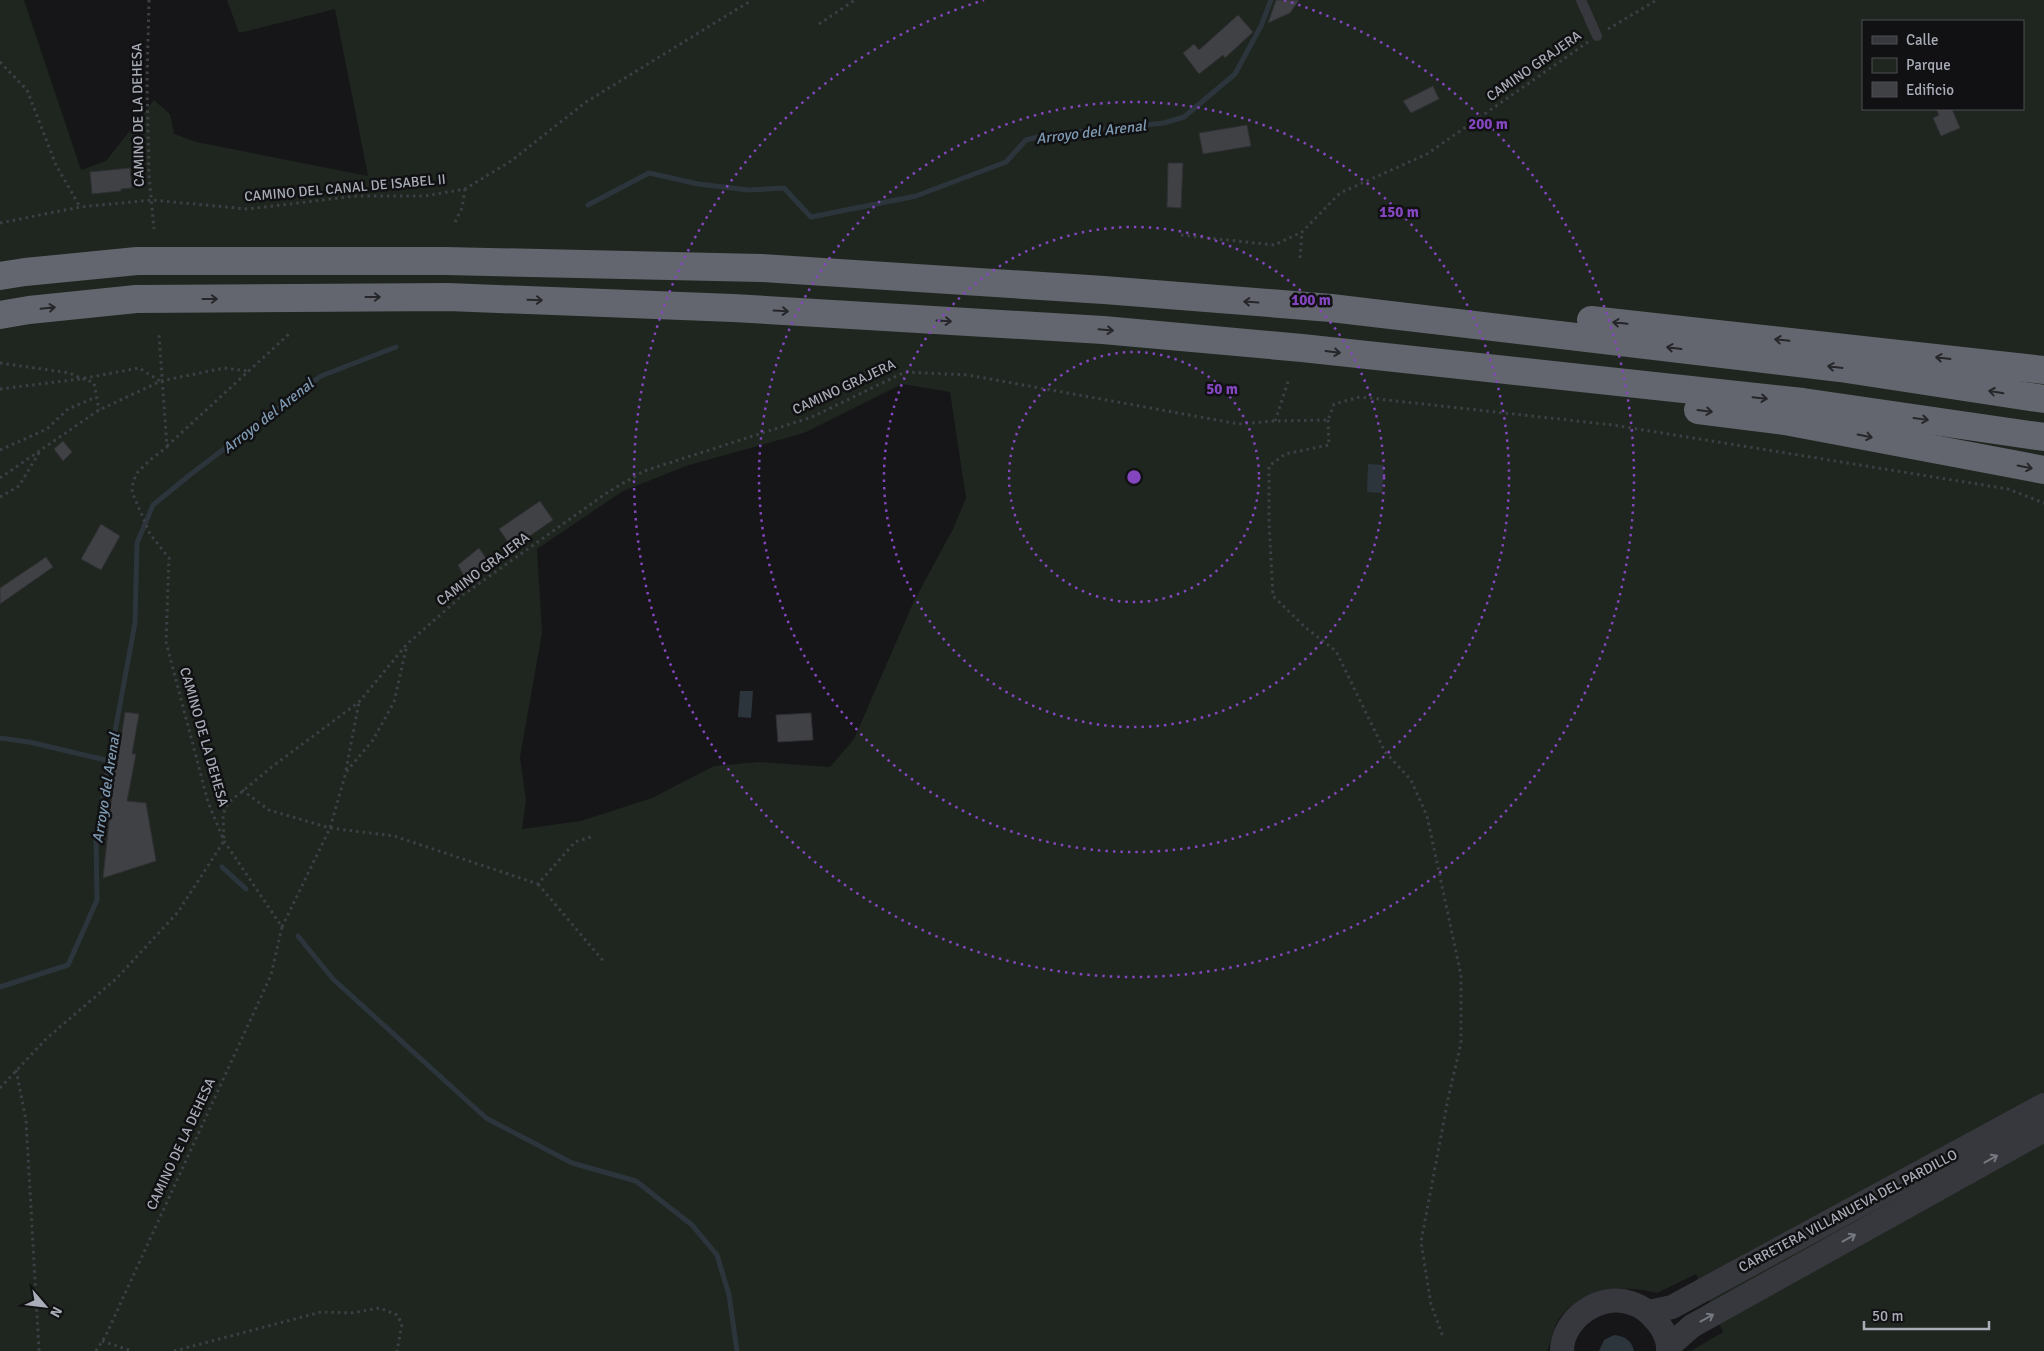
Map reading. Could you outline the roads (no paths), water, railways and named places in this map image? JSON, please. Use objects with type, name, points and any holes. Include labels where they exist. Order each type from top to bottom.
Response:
[{"type":"highway","points":[[0,276],[137,261],[446,260],[761,268],[1104,290],[1331,308],[1840,368],[2044,399]]},
{"type":"highway","points":[[0,315],[29,310],[136,299],[448,297],[733,308],[1103,330],[1302,348],[1803,402],[2044,437]]},
{"type":"highway","points":[[1331,308],[1568,317],[2044,370]]},
{"type":"highway","points":[[1364,356],[1462,380],[1785,421],[2044,470]]},
{"type":"street","name":"CARRETERA VILLANUEVA DEL PARDILLO","points":[[1649,1312],[1672,1306],[2044,1104]]},
{"type":"street","name":"CARRETERA VILLANUEVA DEL PARDILLO","points":[[1668,1349],[1692,1326],[2044,1130]]},
{"type":"street","points":[[1562,1351],[1562,1343],[1571,1323],[1587,1308],[1608,1301],[1630,1302],[1649,1312],[1662,1328],[1668,1349]]},
{"type":"lane","points":[[1581,0],[1598,36]]},
{"type":"waterway","name":"Arroyo del Arenal","points":[[588,205],[649,173],[698,184],[749,190],[784,188],[811,217],[916,196],[1006,162],[1026,140],[1046,135],[1164,123],[1184,117],[1235,74],[1261,26],[1271,0]]},
{"type":"waterway","name":"Arroyo del Arenal","points":[[0,987],[68,965],[97,900],[96,835],[135,623],[137,543],[153,505],[321,376],[396,347]]},
{"type":"waterway","points":[[0,738],[29,742],[114,762]]},
{"type":"waterway","points":[[222,867],[246,889]]},
{"type":"waterway","points":[[298,936],[333,979],[486,1118],[572,1163],[636,1181],[692,1225],[717,1255],[729,1295],[737,1351]]}]
